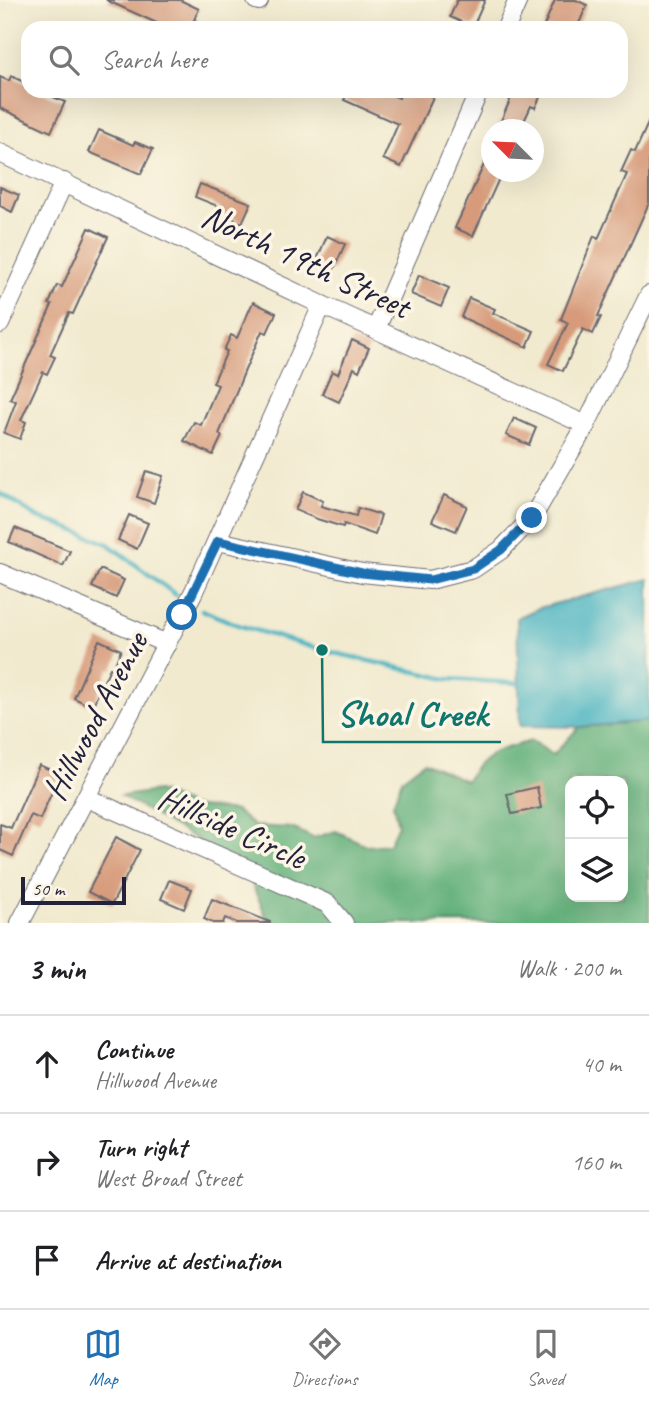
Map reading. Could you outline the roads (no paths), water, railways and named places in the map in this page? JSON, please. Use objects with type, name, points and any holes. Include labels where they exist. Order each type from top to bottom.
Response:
[{"type":"street","points":[[509,21],[518,0]]},
{"type":"street","points":[[376,329],[475,98]]},
{"type":"street","name":"North 19th Street","points":[[0,153],[586,425]]},
{"type":"street","points":[[0,324],[64,182]]},
{"type":"street","points":[[218,541],[362,573],[430,580],[473,569],[501,550],[532,518],[586,425],[648,298]]},
{"type":"street","name":"Hillwood Avenue","points":[[20,923],[88,799],[218,541],[322,304]]},
{"type":"street","points":[[0,573],[167,645]]},
{"type":"street","name":"Hillside Circle","points":[[88,799],[328,904],[344,923]]},
{"type":"water","points":[[649,579],[649,721],[579,727],[520,726],[517,618],[539,608]]},
{"type":"waterway","points":[[0,493],[38,518],[108,544],[176,595]]},
{"type":"waterway","points":[[202,610],[238,625],[322,650],[447,679],[517,683]]},
{"type":"place","name":"Shoal Creek","points":[[322,650]]}]
